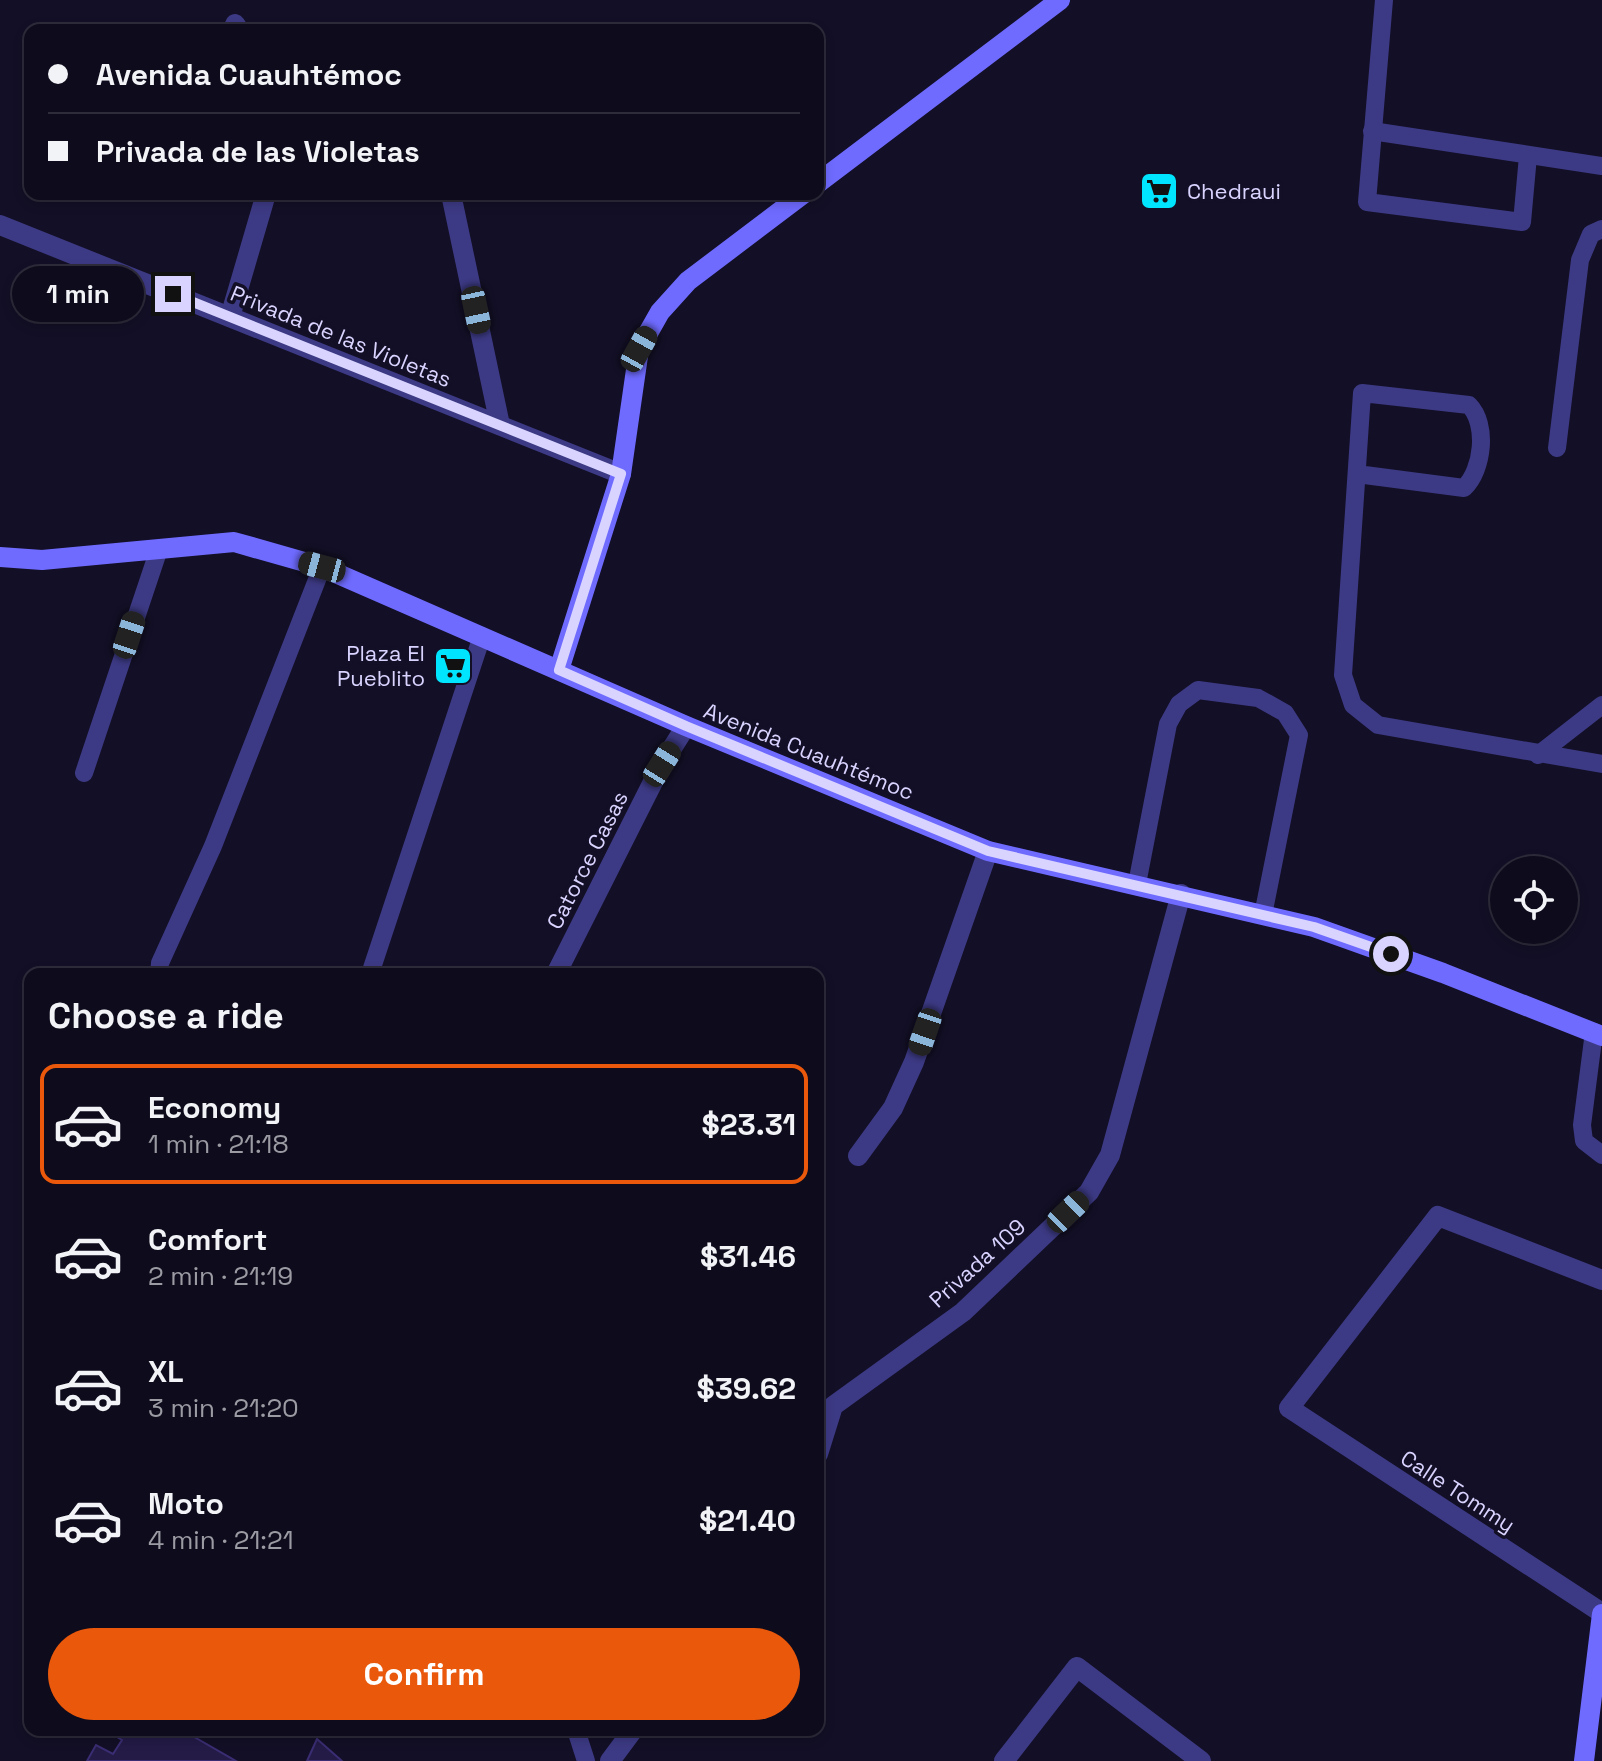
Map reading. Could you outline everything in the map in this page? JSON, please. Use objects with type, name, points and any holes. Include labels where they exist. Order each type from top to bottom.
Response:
[{"type":"main road","points":[[824,178],[1060,0]]},
{"type":"main road","points":[[559,670],[621,474],[639,349],[660,312],[688,281],[795,200]]},
{"type":"main road","name":"Avenida Cuauhtémoc","points":[[0,557],[42,560],[234,542],[322,567],[686,726],[988,851],[1314,927],[1414,962],[1598,1034]]},
{"type":"main road","points":[[1584,1761],[1602,1614]]},
{"type":"street","points":[[230,317],[264,200]]},
{"type":"street","points":[[452,200],[500,425]]},
{"type":"street","name":"Privada de las Violetas","points":[[0,225],[621,474]]},
{"type":"street","name":"Catorce Casas","points":[[559,968],[662,764],[686,726]]},
{"type":"street","points":[[858,1156],[893,1108],[914,1062],[988,851]]},
{"type":"street","name":"Privada 109","points":[[826,1409],[963,1312],[1089,1192],[1110,1155],[1181,894]]},
{"type":"street","name":"Calle Tommy","points":[[1602,1280],[1438,1216],[1289,1408],[1602,1614]]},
{"type":"street","points":[[1004,1761],[1077,1667],[1201,1761]]},
{"type":"street","points":[[610,1761],[629,1736]]},
{"type":"lane","points":[[1384,0],[1367,202],[1522,222],[1528,156]]},
{"type":"lane","points":[[1372,131],[1602,166]]},
{"type":"lane","points":[[1557,448],[1580,260],[1591,234],[1602,229]]},
{"type":"lane","points":[[1357,474],[1464,488],[1472,481],[1477,469],[1480,425],[1477,413],[1469,405],[1362,393],[1343,675],[1353,705],[1378,725],[1602,764]]},
{"type":"lane","points":[[84,773],[159,549]]},
{"type":"lane","points":[[160,968],[213,846],[322,567]]},
{"type":"lane","points":[[372,968],[482,636]]},
{"type":"lane","points":[[1137,884],[1168,724],[1179,704],[1198,690],[1258,698],[1285,713],[1299,735],[1263,915]]},
{"type":"lane","points":[[1538,755],[1602,705]]},
{"type":"lane","points":[[1598,1034],[1582,1125],[1584,1141],[1602,1155]]},
{"type":"lane","points":[[578,1736],[586,1761]]},
{"type":"building","points":[[115,1736],[192,1736],[236,1761],[87,1761],[96,1745],[113,1754],[122,1740]]},
{"type":"building","points":[[317,1739],[342,1761],[307,1761]]},
{"type":"place","name":"Chedraui","points":[[1159,191]]},
{"type":"place","name":"Plaza El Pueblito","points":[[453,666]]},
{"type":"route","points":[[173,294],[621,474],[559,670],[988,851],[1314,927],[1391,954]]}]
